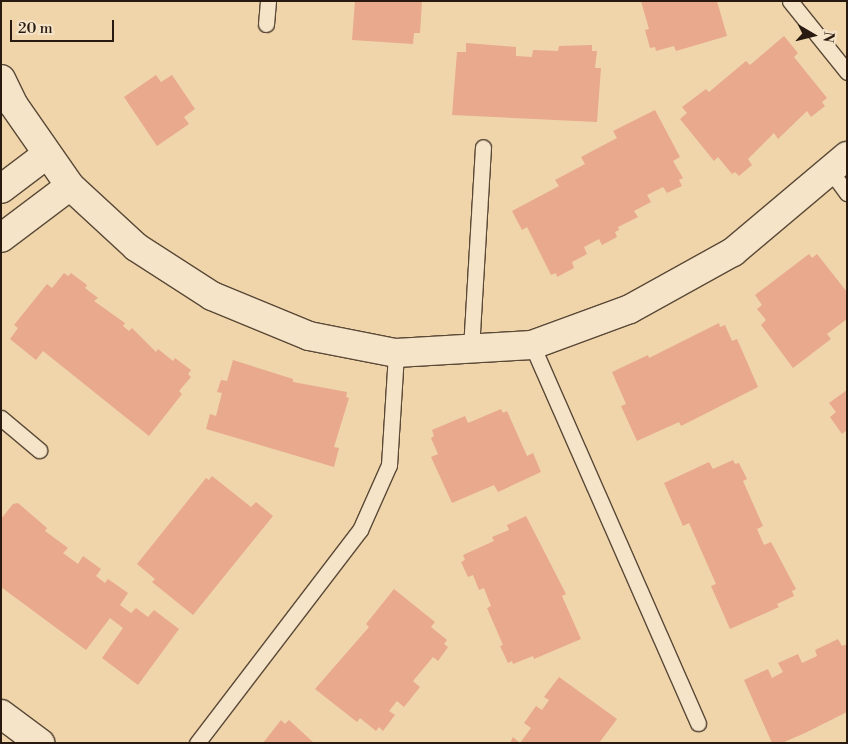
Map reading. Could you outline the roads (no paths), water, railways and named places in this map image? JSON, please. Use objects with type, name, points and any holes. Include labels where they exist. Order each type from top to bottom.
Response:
[{"type":"street","points":[[1,79],[13,104],[46,155],[70,186],[136,247],[212,296],[309,336],[396,353],[532,345],[630,309],[733,252],[838,163]]},
{"type":"street","points":[[1,189],[46,155]]},
{"type":"street","points":[[1,238],[70,186]]},
{"type":"street","points":[[1,714],[40,743]]},
{"type":"lane","points":[[266,24],[268,1]]},
{"type":"lane","points":[[790,1],[847,72]]},
{"type":"lane","points":[[471,349],[483,147]]},
{"type":"lane","points":[[838,163],[847,193]]},
{"type":"lane","points":[[532,345],[698,723]]},
{"type":"lane","points":[[197,743],[360,530],[389,464],[396,353]]},
{"type":"lane","points":[[1,418],[39,450]]}]
